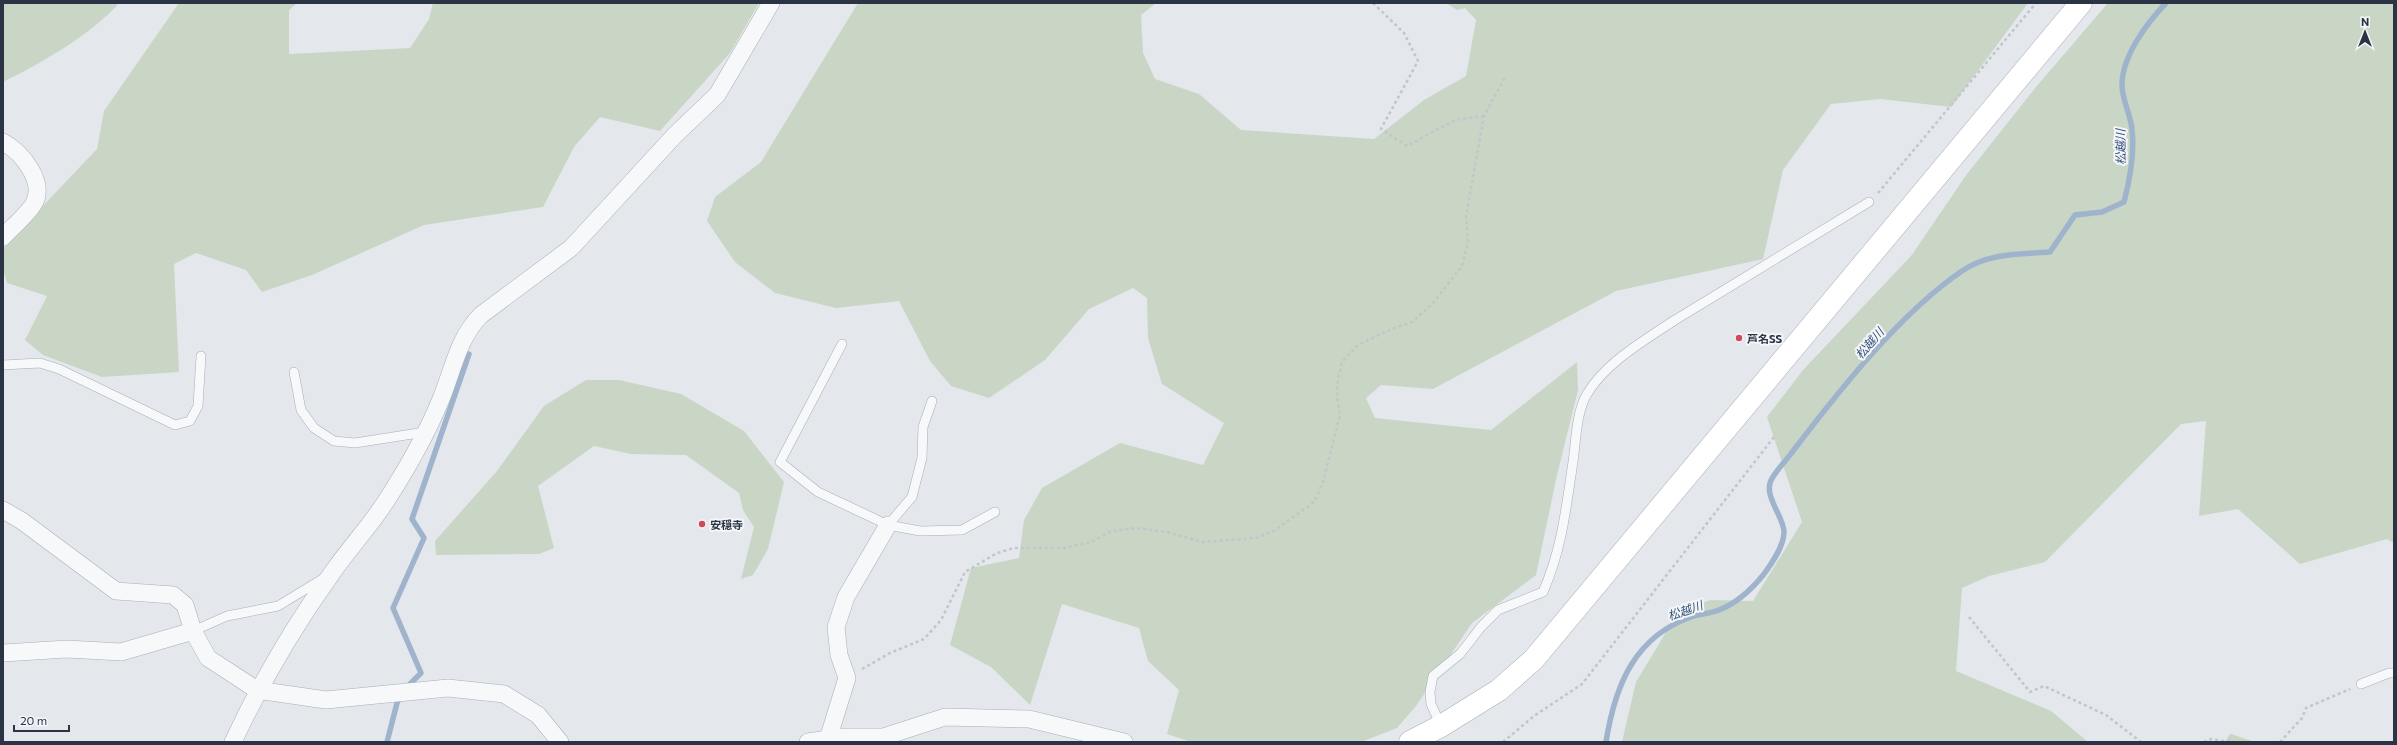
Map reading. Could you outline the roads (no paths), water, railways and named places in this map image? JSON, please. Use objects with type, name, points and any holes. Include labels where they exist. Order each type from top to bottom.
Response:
[{"type":"street","points":[[233,742],[258,690],[292,632],[332,573],[388,498],[425,432],[440,400],[462,340],[470,325],[481,315],[571,248],[675,135],[717,95],[771,3]]},
{"type":"street","points":[[1410,742],[1442,726],[1499,690],[1534,659],[2081,3]]},
{"type":"street","points":[[3,237],[33,205],[37,187],[31,168],[4,145]]},
{"type":"street","points":[[3,510],[22,521],[116,591],[173,595],[185,605],[193,630],[208,658],[258,690],[326,700],[448,688],[504,694],[538,715],[560,742]]},
{"type":"street","points":[[828,739],[847,678],[839,655],[836,627],[846,597],[888,525]]},
{"type":"street","points":[[3,653],[67,649],[122,652],[193,630]]},
{"type":"street","points":[[808,742],[828,739],[883,737],[945,717],[1029,718],[1124,742]]},
{"type":"lane","points":[[1442,726],[1431,704],[1430,692],[1433,676],[1460,654],[1481,627],[1498,610],[1543,592],[1562,538],[1580,417],[1587,395],[1604,373],[1644,340],[1869,202]]},
{"type":"lane","points":[[842,344],[780,462],[818,492],[888,525],[920,531],[962,530],[995,512]]},
{"type":"lane","points":[[3,365],[40,363],[60,368],[175,425],[190,421],[198,406],[201,356]]},
{"type":"lane","points":[[294,372],[301,410],[314,428],[334,441],[355,443],[425,432]]},
{"type":"lane","points":[[888,525],[912,497],[922,458],[923,427],[932,401]]},
{"type":"lane","points":[[193,630],[227,616],[278,606],[332,573]]},
{"type":"lane","points":[[2361,684],[2389,673],[2394,673]]},
{"type":"waterway","name":"松越川","points":[[1606,742],[1615,701],[1622,682],[1631,665],[1643,649],[1657,636],[1674,625],[1694,616],[1710,613],[1732,604],[1759,580],[1774,560],[1782,543],[1784,529],[1770,494],[1769,486],[1772,479],[1850,379],[1894,330],[1939,288],[1972,265],[2004,256],[2050,252],[2075,215],[2102,212],[2124,202],[2130,175],[2133,139],[2130,119],[2122,91],[2123,74],[2126,63],[2137,41],[2151,20],[2166,3]]},
{"type":"waterway","points":[[406,688],[421,673],[393,608],[424,538],[412,519],[469,354]]},
{"type":"waterway","points":[[387,742],[397,703],[401,695]]},
{"type":"place","name":"芦名SS","points":[[1739,338]]},
{"type":"place","name":"安穏寺","points":[[702,524]]}]
